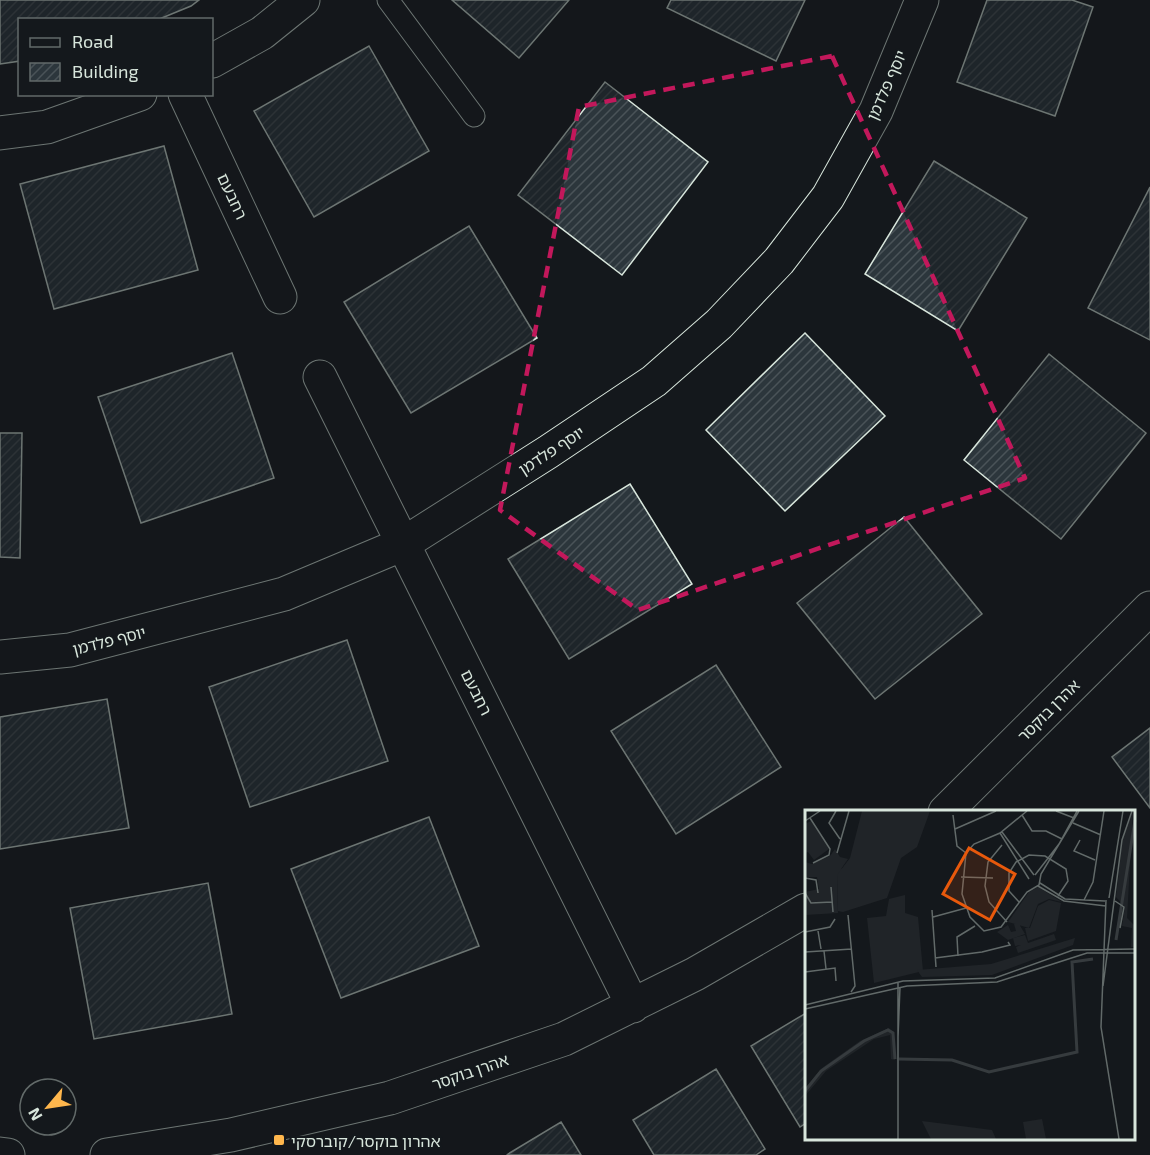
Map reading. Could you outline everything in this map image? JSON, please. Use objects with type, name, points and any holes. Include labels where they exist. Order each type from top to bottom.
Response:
[{"type":"street","points":[[213,60],[262,33],[303,0]]},
{"type":"street","name":"יוסף פלדמן","points":[[0,657],[70,650],[284,594],[403,544],[548,452],[654,381],[719,324],[779,261],[828,196],[876,111],[922,0]]},
{"type":"street","points":[[0,133],[47,127],[134,96]]},
{"type":"street","name":"רחבעם","points":[[186,96],[280,297]]},
{"type":"street","name":"רחבעם","points":[[321,377],[633,1006]]},
{"type":"street","name":"אהרן בוקסר","points":[[947,810],[1150,608]]},
{"type":"street","name":"אהרן בוקסר","points":[[122,1154],[231,1135],[390,1098],[564,1039],[633,1006],[805,911]]},
{"type":"street","points":[[0,1154],[8,1155]]},
{"type":"lane","points":[[387,0],[474,116]]},
{"type":"highlighted area","points":[[832,56],[1025,478],[638,610],[500,510],[579,107]]},
{"type":"building","points":[[0,0],[199,0],[191,6],[162,18],[18,18],[18,61],[0,64]]},
{"type":"building","points":[[452,0],[569,0],[519,58]]},
{"type":"building","points":[[671,0],[805,0],[776,61],[667,8]]},
{"type":"building","points":[[987,0],[1072,0],[1093,7],[1055,116],[957,82]]},
{"type":"building","points":[[369,46],[429,151],[314,217],[254,111]]},
{"type":"building","points":[[605,82],[708,162],[622,275],[518,195]]},
{"type":"building","points":[[164,146],[198,270],[54,309],[20,184]]},
{"type":"building","points":[[934,161],[1027,218],[958,331],[865,274]]},
{"type":"building","points":[[1150,187],[1150,340],[1088,308]]},
{"type":"building","points":[[469,226],[537,338],[411,413],[344,302]]},
{"type":"building","points":[[805,333],[885,416],[785,511],[706,430]]},
{"type":"building","points":[[232,353],[274,478],[141,523],[98,397]]},
{"type":"building","points":[[1049,354],[1146,433],[1061,539],[964,460]]},
{"type":"building","points":[[0,433],[22,433],[20,558],[0,557]]},
{"type":"building","points":[[630,484],[692,584],[569,659],[508,559]]},
{"type":"building","points":[[904,517],[982,614],[875,699],[797,603]]},
{"type":"building","points":[[347,640],[388,761],[250,807],[209,687]]},
{"type":"building","points":[[716,665],[781,767],[676,834],[611,731]]},
{"type":"building","points":[[107,699],[129,828],[0,849],[0,717]]},
{"type":"building","points":[[1150,728],[1150,808],[1112,757]]},
{"type":"building","points":[[429,817],[479,946],[341,998],[291,869]]},
{"type":"building","points":[[208,883],[232,1014],[94,1039],[70,908]]},
{"type":"building","points":[[805,1014],[805,1124],[800,1127],[751,1046]]},
{"type":"building","points":[[716,1069],[765,1149],[756,1155],[654,1155],[633,1120]]},
{"type":"building","points":[[561,1122],[581,1155],[507,1155],[508,1154]]},
{"type":"place","name":"אהרון בוקסר/קוברסקי","points":[[279,1140]]}]
